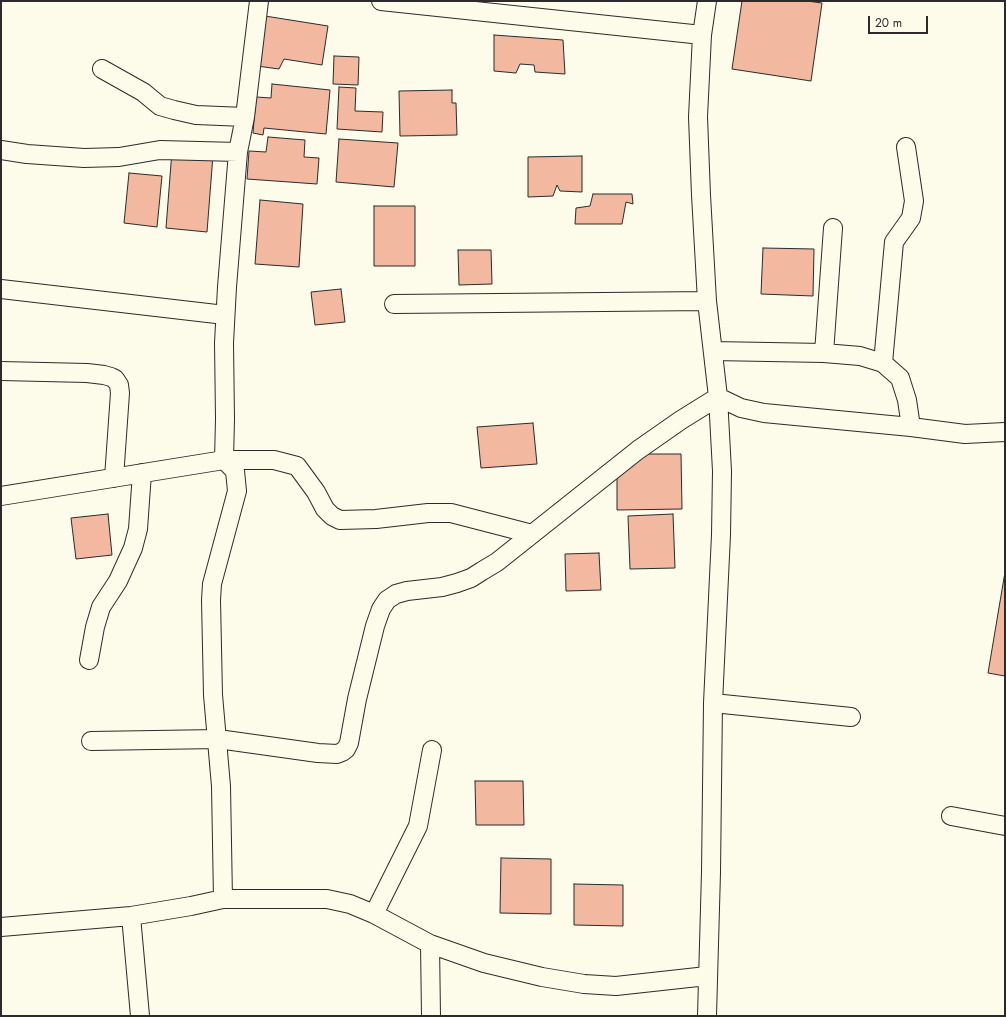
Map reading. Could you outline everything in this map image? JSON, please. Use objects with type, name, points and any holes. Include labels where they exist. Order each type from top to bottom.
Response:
[{"type":"street","points":[[223,899],[221,786],[213,695],[211,600],[212,584],[237,491],[235,471],[224,460],[225,419],[223,378],[225,315],[238,152],[245,117],[259,1]]},
{"type":"street","points":[[381,1],[702,35]]},
{"type":"street","points":[[707,1016],[711,872],[713,703],[721,536],[722,471],[718,397],[707,301],[698,117],[702,35],[708,1]]},
{"type":"street","points":[[102,69],[143,92],[160,106],[196,115],[245,117]]},
{"type":"street","points":[[883,363],[894,242],[911,218],[914,201],[906,147]]},
{"type":"street","points":[[1,150],[84,158],[119,157],[160,150],[238,152]]},
{"type":"street","points":[[824,353],[833,228]]},
{"type":"street","points":[[1,288],[225,315]]},
{"type":"street","points":[[394,304],[707,301]]},
{"type":"street","points":[[713,350],[824,353],[860,356],[883,363],[900,378],[908,400],[911,427]]},
{"type":"street","points":[[1,371],[87,373],[111,376],[119,385],[120,393],[114,478]]},
{"type":"street","points":[[718,397],[741,408],[764,413],[911,427],[965,434],[1005,432]]},
{"type":"street","points":[[91,741],[218,739],[318,754],[337,754],[342,752],[346,749],[349,743],[357,699],[375,626],[381,609],[387,600],[396,594],[407,590],[442,587],[471,578],[496,562],[638,450],[681,420],[718,397]]},
{"type":"street","points":[[1,496],[224,460],[274,460],[297,466],[316,492],[325,509],[332,516],[340,520],[376,519],[428,513],[450,513],[532,534]]},
{"type":"street","points":[[89,660],[95,627],[101,607],[118,581],[133,548],[138,529],[142,473]]},
{"type":"street","points":[[713,703],[851,717]]},
{"type":"street","points":[[374,914],[418,826],[432,750]]},
{"type":"street","points":[[951,816],[1005,826]]},
{"type":"street","points":[[1,927],[131,916],[223,899],[327,899],[350,904],[374,914],[430,944],[484,963],[542,977],[584,984],[616,986],[707,976]]},
{"type":"street","points":[[131,916],[140,1016]]},
{"type":"street","points":[[430,944],[431,1016]]},
{"type":"building","points":[[742,1],[807,1],[822,3],[811,81],[732,69]]},
{"type":"building","points":[[265,16],[328,26],[322,65],[284,59],[279,69],[257,66]]},
{"type":"building","points":[[494,35],[563,40],[565,74],[535,72],[534,65],[520,64],[516,73],[494,71]]},
{"type":"building","points":[[334,56],[359,57],[358,85],[333,84]]},
{"type":"building","points":[[272,84],[330,90],[326,134],[264,128],[263,135],[253,133],[256,97],[271,98]]},
{"type":"building","points":[[339,87],[356,88],[355,111],[383,112],[382,132],[337,129]]},
{"type":"building","points":[[452,90],[452,103],[456,103],[457,135],[400,136],[399,91]]},
{"type":"building","points":[[268,137],[305,140],[304,157],[319,158],[317,184],[247,179],[249,151],[266,152]]},
{"type":"building","points":[[339,139],[398,143],[394,187],[336,182]]},
{"type":"building","points":[[172,151],[213,155],[207,232],[166,228]]},
{"type":"building","points":[[582,156],[582,192],[560,191],[557,185],[553,196],[528,197],[528,157]]},
{"type":"building","points":[[129,173],[162,176],[157,227],[124,223]]},
{"type":"building","points":[[593,194],[632,194],[633,204],[626,202],[622,224],[575,224],[576,208],[590,206]]},
{"type":"building","points":[[260,200],[303,204],[299,267],[255,264]]},
{"type":"building","points":[[374,206],[415,206],[415,266],[374,266]]},
{"type":"building","points":[[763,248],[814,249],[813,296],[761,294]]},
{"type":"building","points":[[458,250],[491,250],[492,284],[459,285]]},
{"type":"building","points":[[341,289],[345,322],[315,325],[311,292]]},
{"type":"building","points":[[533,423],[537,464],[481,468],[477,427]]},
{"type":"building","points":[[638,454],[681,454],[682,509],[617,510],[617,472]]},
{"type":"building","points":[[108,514],[112,555],[76,559],[71,518]]},
{"type":"building","points":[[673,514],[675,568],[630,569],[628,516]]},
{"type":"building","points":[[599,553],[601,590],[566,591],[565,554]]},
{"type":"building","points":[[1005,572],[1005,676],[988,673]]},
{"type":"building","points":[[475,781],[523,781],[524,825],[476,825]]},
{"type":"building","points":[[501,858],[551,859],[551,914],[500,913]]},
{"type":"building","points":[[574,884],[623,885],[623,926],[574,925]]}]
